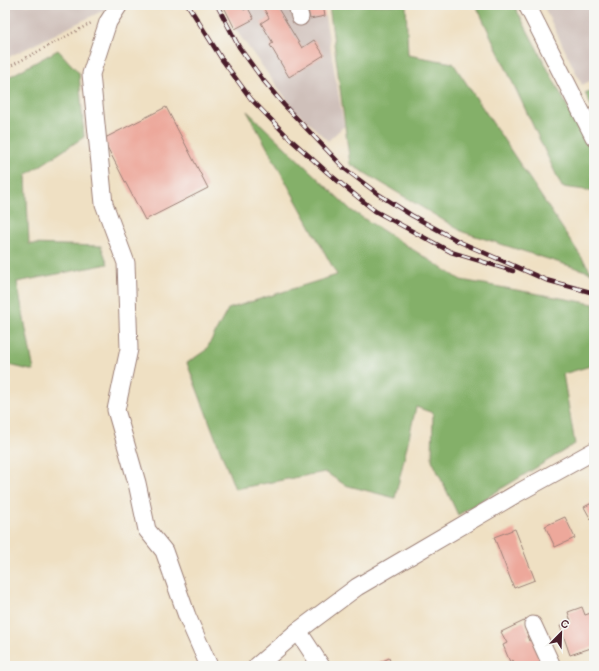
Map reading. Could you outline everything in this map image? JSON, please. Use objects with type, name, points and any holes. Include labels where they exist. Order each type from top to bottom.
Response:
[{"type":"street","points":[[527,5],[594,137]]},
{"type":"street","points":[[118,7],[108,22],[91,74],[104,204],[126,263],[129,349],[116,410],[137,483],[146,530],[164,551],[187,616],[209,666]]},
{"type":"street","points":[[257,666],[298,631],[357,587],[516,494],[594,452]]},
{"type":"street","points":[[533,625],[552,666]]},
{"type":"street","points":[[298,631],[321,666]]},
{"type":"path","points":[[5,69],[118,7]]},
{"type":"shaded area","points":[[5,5],[106,5],[108,8],[5,59]]},
{"type":"shaded area","points":[[223,5],[323,5],[344,126],[328,141],[293,108],[235,29]]},
{"type":"shaded area","points":[[543,5],[594,5],[594,79],[582,85]]},
{"type":"green space","points":[[329,5],[406,5],[408,55],[453,63],[592,273],[463,232],[350,164]]},
{"type":"green space","points":[[476,5],[514,5],[594,157],[594,191],[562,187]]},
{"type":"green space","points":[[58,50],[79,73],[84,137],[26,175],[29,244],[101,246],[108,264],[17,282],[34,371],[5,364],[5,79]]},
{"type":"green space","points":[[594,89],[594,112],[585,93]]},
{"type":"green space","points":[[247,111],[352,211],[461,280],[594,304],[594,365],[563,374],[575,444],[458,515],[432,460],[433,413],[416,407],[395,498],[345,485],[325,472],[235,489],[187,363],[206,350],[228,309],[337,275]]},
{"type":"building","points":[[223,5],[242,5],[244,10],[248,8],[254,19],[235,29]]},
{"type":"building","points":[[270,5],[276,5],[302,48],[314,40],[324,55],[289,77],[270,45],[273,43],[261,23],[269,18],[264,9]]},
{"type":"building","points":[[307,5],[323,5],[325,16],[310,19]]},
{"type":"building","points":[[166,107],[208,188],[145,220],[103,139]]},
{"type":"building","points":[[594,502],[594,525],[584,507]]},
{"type":"building","points":[[565,517],[575,538],[555,547],[545,526]]},
{"type":"building","points":[[515,529],[535,580],[514,588],[494,537]]},
{"type":"building","points":[[582,607],[585,615],[594,612],[594,647],[570,655],[560,626],[571,622],[568,612]]},
{"type":"building","points":[[524,621],[530,635],[527,636],[529,641],[534,638],[547,666],[516,666],[513,660],[510,662],[503,645],[507,643],[501,632]]},
{"type":"building","points":[[389,658],[392,666],[373,666]]},
{"type":"railway","points":[[188,5],[223,61],[251,99],[290,139],[328,173],[375,211],[451,252],[513,271]]},
{"type":"railway","points":[[217,5],[239,47],[263,80],[284,105],[345,169],[378,194],[411,215],[460,242],[546,280],[594,293]]}]
